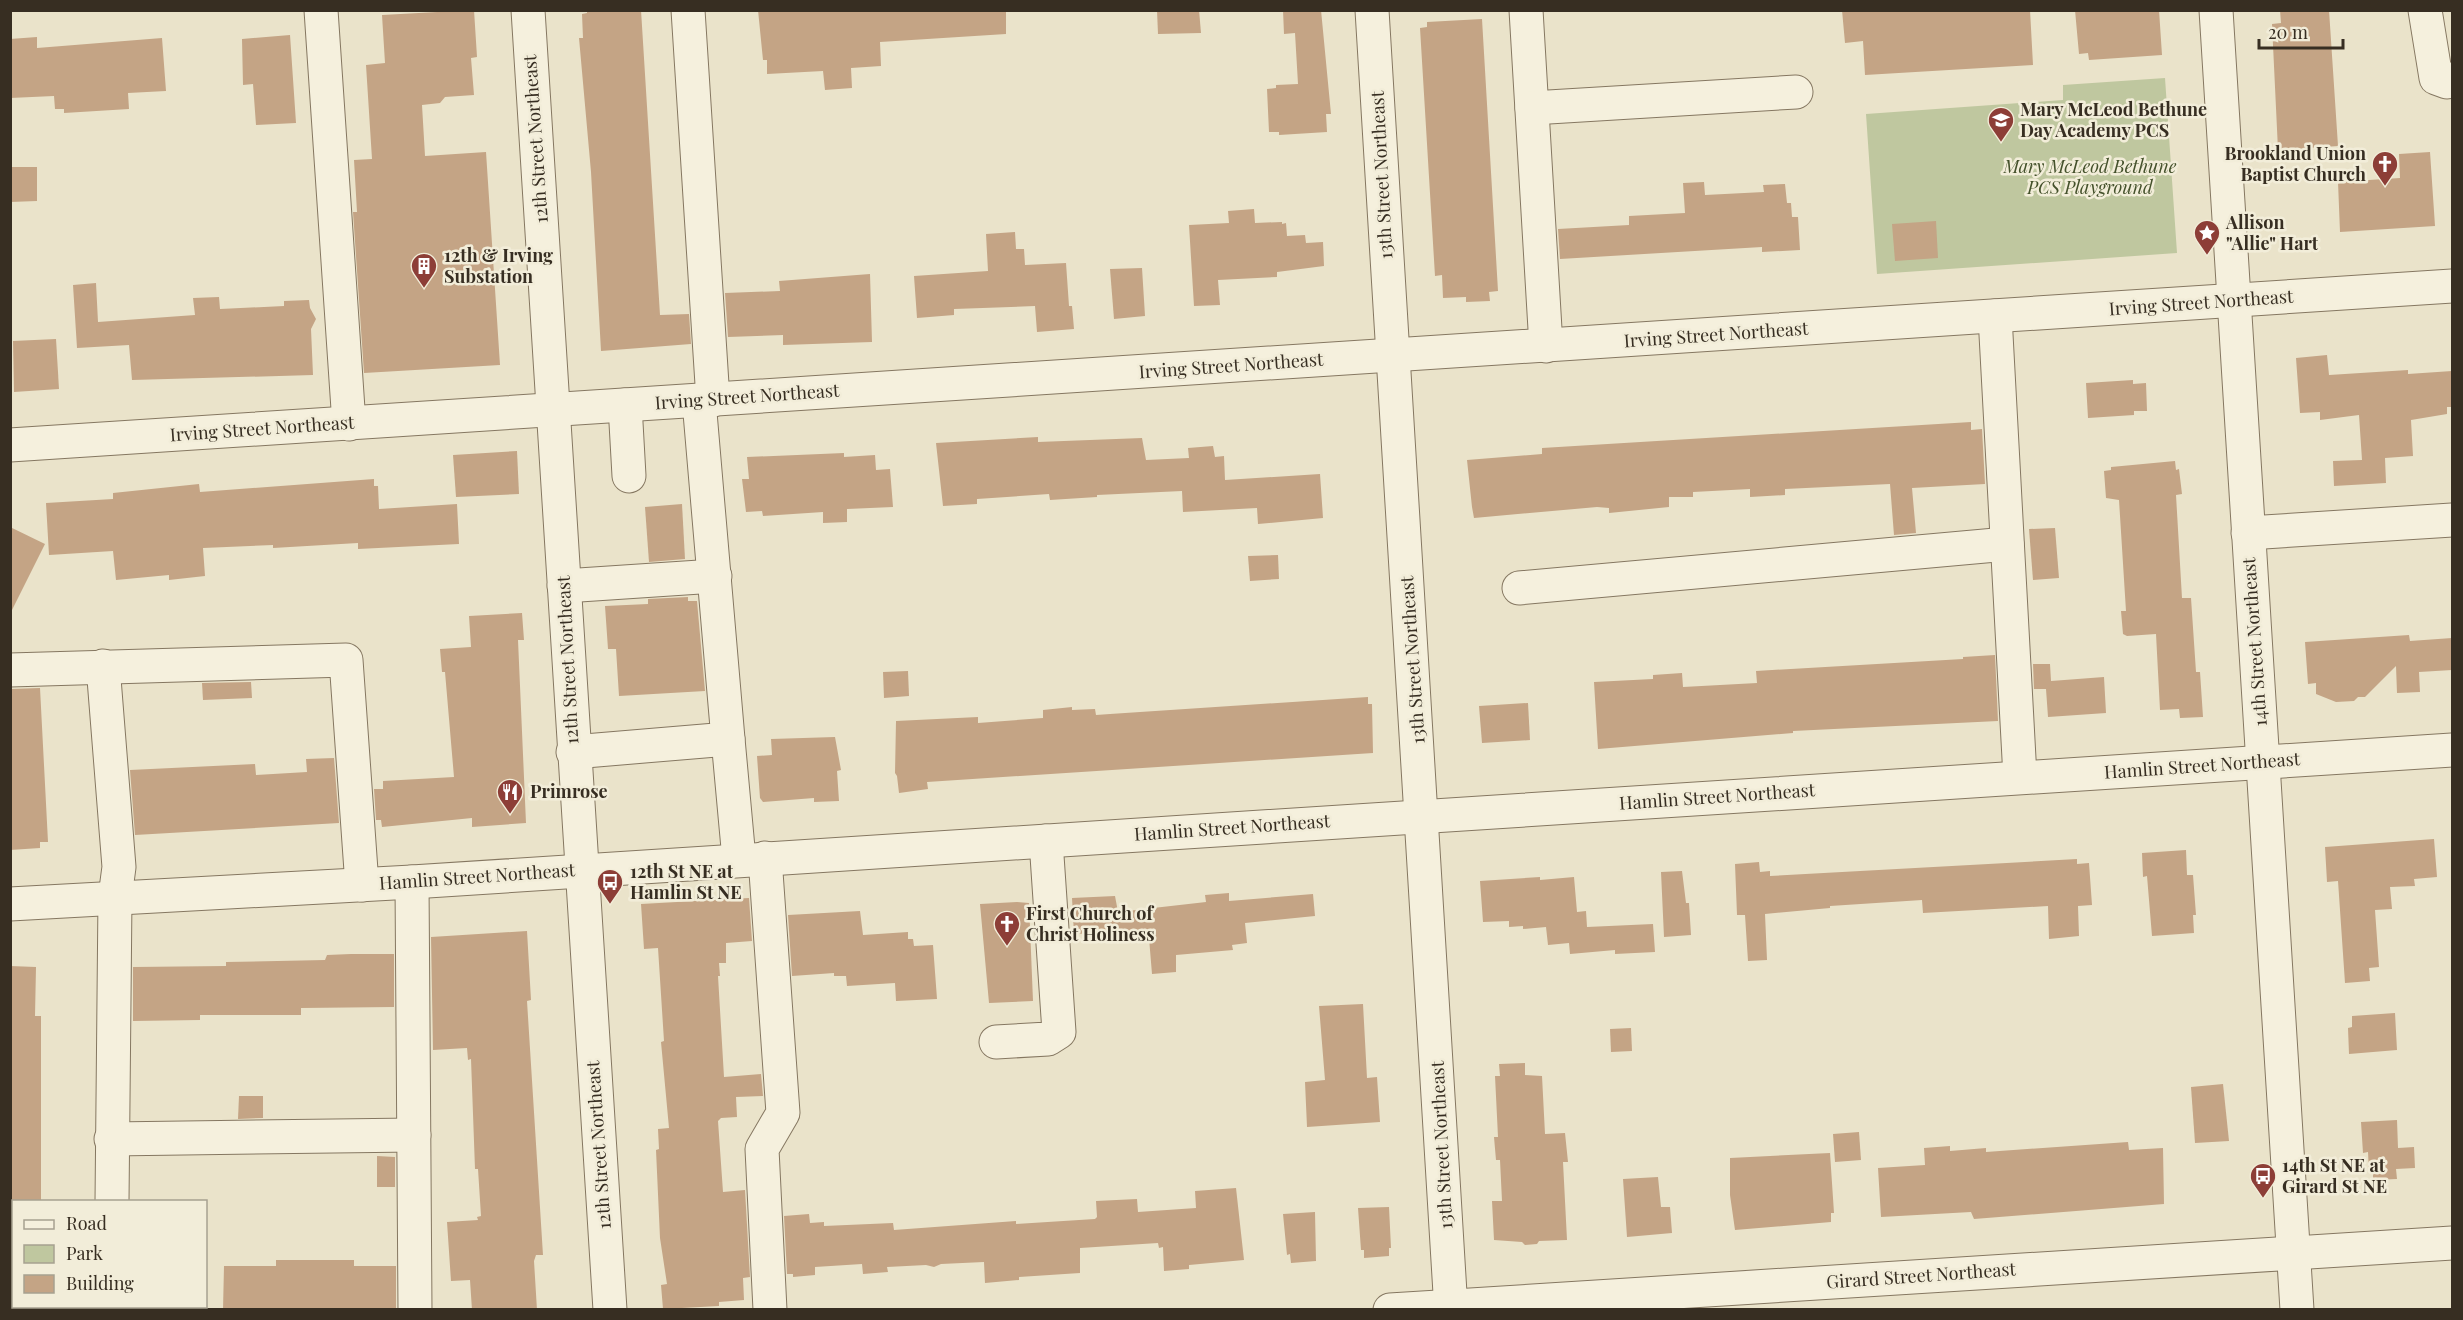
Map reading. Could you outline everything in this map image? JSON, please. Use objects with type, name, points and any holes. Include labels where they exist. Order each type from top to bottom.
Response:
[{"type":"street","points":[[321,10],[349,424]]},
{"type":"street","name":"12th Street Northeast","points":[[528,10],[610,1310]]},
{"type":"street","points":[[688,10],[715,576],[728,739],[752,859],[783,1113],[762,1149],[770,1310]]},
{"type":"street","name":"13th Street Northeast","points":[[1372,10],[1423,816],[1451,1308]]},
{"type":"street","points":[[1526,10],[1546,346]]},
{"type":"street","name":"14th Street Northeast","points":[[2216,10],[2297,1310]]},
{"type":"street","points":[[2425,10],[2436,78],[2447,82],[2452,79]]},
{"type":"street","points":[[1532,108],[1796,92]]},
{"type":"street","name":"Irving Street Northeast","points":[[10,446],[2452,286]]},
{"type":"street","points":[[1995,316],[2020,777]]},
{"type":"street","points":[[625,405],[629,476]]},
{"type":"street","points":[[2248,533],[2452,519]]},
{"type":"street","points":[[1519,588],[2007,544]]},
{"type":"street","points":[[564,586],[715,576]]},
{"type":"street","points":[[10,670],[346,660],[362,885]]},
{"type":"street","points":[[103,666],[119,867],[115,897],[112,1200]]},
{"type":"street","points":[[573,752],[728,739]]},
{"type":"street","name":"Hamlin Street Northeast","points":[[10,904],[412,882],[2452,750]]},
{"type":"street","points":[[996,1042],[1048,1039],[1059,1032],[1046,841]]},
{"type":"street","points":[[412,882],[415,1310]]},
{"type":"street","points":[[111,1139],[414,1135]]},
{"type":"street","name":"Girard Street Northeast","points":[[1390,1310],[1451,1308],[2452,1243]]},
{"type":"green space","name":"Mary McLeod Bethune PCS Playground","points":[[2165,78],[2177,253],[1877,274],[1866,114],[2063,100],[2063,85]]},
{"type":"building","name":"12th & Irving Substation","points":[[474,10],[477,57],[471,58],[474,95],[445,97],[440,103],[422,105],[425,156],[486,152],[500,365],[364,373],[353,212],[357,212],[354,160],[372,159],[366,65],[385,63],[382,15]]},
{"type":"building","points":[[587,10],[641,10],[660,315],[689,314],[691,344],[601,351],[591,172],[579,38],[583,38],[582,14],[587,13]]},
{"type":"building","points":[[758,10],[1006,10],[1006,34],[880,42],[881,66],[851,68],[852,88],[825,90],[823,71],[767,74],[767,60],[763,60]]},
{"type":"building","points":[[1157,10],[1199,10],[1201,33],[1158,34]]},
{"type":"building","points":[[1283,10],[1321,10],[1331,114],[1326,114],[1327,132],[1279,135],[1279,132],[1269,132],[1267,89],[1276,88],[1276,85],[1298,84],[1295,33],[1284,34]]},
{"type":"building","points":[[1842,10],[2030,10],[2033,65],[1865,75],[1863,41],[1845,43]]},
{"type":"building","points":[[2075,10],[2159,10],[2162,55],[2089,60],[2088,53],[2079,54]]},
{"type":"building","points":[[2280,10],[2329,10],[2338,146],[2278,150],[2272,24],[2281,23]]},
{"type":"building","points":[[1482,19],[1498,291],[1489,292],[1490,301],[1466,302],[1466,297],[1443,298],[1442,275],[1435,276],[1420,28],[1427,27],[1427,22]]},
{"type":"building","points":[[290,35],[296,123],[256,125],[253,84],[243,85],[242,39]]},
{"type":"building","points":[[37,37],[37,48],[162,38],[166,91],[128,93],[129,109],[64,113],[64,109],[55,109],[54,96],[10,98],[10,39]]},
{"type":"building","name":"Brookland Union Baptist Church","points":[[2430,152],[2435,226],[2340,232],[2338,182],[2400,178],[2399,154]]},
{"type":"building","points":[[10,167],[37,167],[37,201],[10,202]]},
{"type":"building","points":[[1704,182],[1705,195],[1764,192],[1763,185],[1785,184],[1787,203],[1791,203],[1792,217],[1798,217],[1800,250],[1762,252],[1762,247],[1560,259],[1558,229],[1629,225],[1629,216],[1685,213],[1683,183]]},
{"type":"building","points":[[1254,209],[1255,223],[1286,223],[1287,236],[1305,235],[1306,243],[1323,242],[1324,266],[1277,272],[1277,277],[1218,280],[1220,305],[1194,306],[1189,225],[1229,223],[1228,211]]},
{"type":"building","points":[[1936,221],[1938,258],[1895,261],[1892,224]]},
{"type":"building","points":[[1015,232],[1016,249],[1024,249],[1025,265],[1066,263],[1069,306],[1072,306],[1074,329],[1037,332],[1035,306],[954,309],[954,315],[917,318],[914,276],[988,271],[986,234]]},
{"type":"building","points":[[1142,268],[1145,316],[1114,319],[1110,269]]},
{"type":"building","points":[[870,274],[872,342],[783,345],[783,335],[728,337],[725,293],[780,291],[779,281]]},
{"type":"building","points":[[96,283],[98,322],[195,315],[193,298],[219,297],[220,309],[284,306],[284,301],[309,300],[310,308],[316,319],[311,329],[313,375],[132,380],[129,345],[77,348],[73,285]]},
{"type":"building","points":[[56,339],[59,389],[14,392],[13,341]]},
{"type":"building","points":[[2327,355],[2329,375],[2408,370],[2408,374],[2452,371],[2452,407],[2447,407],[2447,414],[2411,420],[2413,456],[2385,458],[2386,483],[2334,486],[2333,461],[2362,460],[2359,415],[2320,420],[2320,412],[2300,413],[2296,358]]},
{"type":"building","points":[[2133,380],[2133,384],[2146,383],[2147,411],[2134,411],[2134,415],[2088,418],[2086,383]]},
{"type":"building","points":[[1971,422],[1971,430],[1982,429],[1985,484],[1912,488],[1916,533],[1894,535],[1890,484],[1785,489],[1785,495],[1750,497],[1750,489],[1693,492],[1693,497],[1669,497],[1669,507],[1609,513],[1609,508],[1597,507],[1474,518],[1472,507],[1467,460],[1542,454],[1542,448]]},
{"type":"building","points":[[1038,437],[1038,442],[1142,438],[1146,460],[1189,458],[1188,448],[1213,446],[1215,457],[1224,456],[1225,480],[1320,474],[1323,518],[1258,524],[1257,508],[1183,512],[1182,491],[1050,500],[1049,494],[977,499],[977,504],[943,506],[936,443]]},
{"type":"building","points":[[517,451],[519,494],[456,497],[453,455]]},
{"type":"building","points":[[844,453],[844,457],[875,455],[876,470],[890,469],[893,507],[847,509],[847,522],[823,523],[823,512],[763,516],[762,511],[746,512],[742,479],[749,479],[747,457]]},
{"type":"building","points":[[2175,461],[2176,470],[2179,469],[2182,494],[2176,495],[2182,598],[2191,598],[2196,672],[2200,672],[2203,717],[2180,718],[2179,709],[2160,710],[2156,634],[2127,636],[2123,634],[2121,611],[2126,611],[2119,500],[2106,498],[2104,471],[2111,470],[2111,467]]},
{"type":"building","points":[[374,479],[374,486],[378,486],[379,509],[457,504],[459,544],[358,549],[358,543],[273,548],[273,545],[203,548],[205,576],[169,580],[169,575],[116,580],[113,551],[49,555],[46,503],[113,499],[113,493],[199,484],[200,492]]},
{"type":"building","points":[[682,504],[685,559],[649,562],[645,507]]},
{"type":"building","points":[[10,527],[45,544],[10,614]]},
{"type":"building","points":[[2055,528],[2059,578],[2033,580],[2029,529]]},
{"type":"building","points":[[1278,555],[1279,579],[1250,581],[1248,556]]},
{"type":"building","points":[[688,597],[688,601],[697,601],[705,691],[619,696],[616,649],[608,649],[605,606],[648,604],[648,599]]},
{"type":"building","points":[[522,613],[524,640],[518,640],[526,823],[472,827],[472,818],[382,827],[381,820],[376,820],[374,789],[383,789],[383,781],[454,777],[445,672],[442,672],[440,649],[471,647],[469,616]]},
{"type":"building","points":[[2409,635],[2410,641],[2452,638],[2452,670],[2419,672],[2420,692],[2397,693],[2396,666],[2365,697],[2358,697],[2354,701],[2336,702],[2316,694],[2316,683],[2308,684],[2305,642]]},
{"type":"building","points":[[1995,655],[1998,721],[1793,731],[1793,733],[1598,749],[1594,682],[1653,679],[1653,675],[1682,673],[1683,687],[1757,683],[1756,671],[1963,659],[1963,657]]},
{"type":"building","points":[[2033,664],[2050,664],[2051,681],[2104,677],[2106,713],[2048,717],[2046,689],[2034,689]]},
{"type":"building","points":[[908,671],[909,696],[884,698],[883,672]]},
{"type":"building","points":[[251,682],[252,698],[203,700],[202,683]]},
{"type":"building","points":[[40,688],[48,842],[40,842],[40,848],[10,850],[10,689]]},
{"type":"building","points":[[1368,697],[1368,704],[1372,704],[1373,753],[927,782],[928,789],[899,793],[895,773],[896,721],[978,717],[978,723],[1043,718],[1043,710],[1072,707],[1072,710],[1095,709],[1096,715]]},
{"type":"building","points":[[1528,703],[1530,740],[1482,743],[1479,706]]},
{"type":"building","points":[[835,737],[841,770],[837,771],[839,801],[814,802],[814,798],[763,802],[760,798],[757,756],[772,755],[771,739]]},
{"type":"building","points":[[334,758],[339,823],[135,835],[130,770],[255,764],[256,775],[307,772],[306,759]]},
{"type":"building","points":[[2434,839],[2437,877],[2414,879],[2415,886],[2390,887],[2392,909],[2375,910],[2379,967],[2369,968],[2370,981],[2345,983],[2338,881],[2327,882],[2325,847]]},
{"type":"building","points":[[2186,850],[2187,875],[2193,875],[2196,915],[2193,915],[2194,933],[2152,936],[2147,876],[2143,877],[2142,853]]},
{"type":"building","points":[[2077,859],[2077,864],[2089,863],[2092,905],[2078,906],[2079,936],[2049,939],[2048,906],[1923,913],[1922,900],[1830,906],[1830,908],[1765,914],[1767,960],[1748,961],[1745,915],[1737,915],[1735,864],[1759,862],[1760,872],[1770,871],[1770,876]]},
{"type":"building","points":[[1682,871],[1686,903],[1689,903],[1691,935],[1664,937],[1661,872]]},
{"type":"building","points":[[1540,877],[1540,880],[1574,877],[1577,912],[1586,911],[1587,927],[1653,924],[1655,952],[1615,954],[1615,950],[1570,954],[1569,943],[1548,945],[1546,927],[1523,929],[1523,926],[1509,927],[1509,921],[1483,922],[1480,881]]},
{"type":"building","points":[[1229,893],[1229,901],[1313,894],[1315,916],[1245,923],[1247,943],[1232,945],[1233,950],[1176,955],[1176,972],[1152,974],[1149,938],[1101,942],[1101,933],[1074,934],[1072,898],[1115,896],[1118,912],[1206,902],[1205,895]]},
{"type":"building","points":[[749,898],[752,941],[726,943],[726,963],[719,963],[724,1077],[761,1074],[763,1096],[736,1097],[737,1117],[721,1118],[718,1121],[723,1192],[745,1190],[750,1277],[743,1278],[744,1300],[719,1302],[719,1306],[663,1309],[661,1285],[667,1284],[660,1238],[656,1150],[659,1149],[658,1129],[669,1128],[661,1042],[664,1041],[658,948],[644,949],[641,904]]},
{"type":"building","name":"First Church of Christ Holiness","points":[[1029,903],[1033,1001],[989,1003],[980,904]]},
{"type":"building","points":[[860,911],[863,935],[908,932],[908,939],[913,939],[914,946],[933,945],[937,999],[896,1001],[895,983],[847,986],[846,976],[834,976],[834,973],[792,976],[788,915]]},
{"type":"building","points":[[527,931],[531,1000],[527,1001],[543,1255],[536,1255],[534,1261],[537,1310],[472,1310],[470,1280],[451,1281],[447,1222],[478,1220],[477,1217],[481,1216],[478,1169],[475,1169],[471,1059],[468,1060],[467,1048],[433,1050],[431,937]]},
{"type":"building","points":[[394,954],[394,1007],[301,1008],[301,1015],[200,1015],[200,1020],[133,1021],[133,967],[226,966],[226,962],[325,960],[327,955]]},
{"type":"building","points":[[10,966],[36,967],[35,1016],[41,1016],[41,1200],[12,1200],[10,1202]]},
{"type":"building","points":[[1363,1004],[1367,1078],[1377,1077],[1380,1122],[1307,1127],[1305,1082],[1325,1080],[1319,1006]]},
{"type":"building","points":[[2395,1013],[2397,1050],[2349,1054],[2348,1028],[2352,1027],[2352,1016]]},
{"type":"building","points":[[1631,1028],[1632,1051],[1611,1052],[1610,1029]]},
{"type":"building","points":[[1525,1063],[1525,1075],[1542,1076],[1545,1134],[1565,1133],[1568,1162],[1563,1162],[1567,1240],[1539,1241],[1537,1244],[1525,1245],[1522,1242],[1494,1240],[1492,1201],[1502,1201],[1500,1160],[1496,1160],[1494,1137],[1498,1137],[1495,1076],[1500,1076],[1499,1064]]},
{"type":"building","points":[[2223,1084],[2229,1141],[2195,1143],[2191,1087]]},
{"type":"building","points":[[239,1096],[263,1096],[263,1118],[238,1119]]},
{"type":"building","points":[[2397,1120],[2398,1148],[2414,1147],[2415,1168],[2396,1169],[2397,1179],[2373,1180],[2373,1172],[2369,1172],[2368,1152],[2363,1153],[2361,1122]]},
{"type":"building","points":[[1859,1132],[1861,1160],[1835,1162],[1833,1134]]},
{"type":"building","points":[[2128,1142],[2129,1150],[2163,1148],[2164,1204],[1974,1219],[1971,1212],[1881,1217],[1878,1168],[1925,1165],[1924,1148],[1950,1146],[1950,1151],[1986,1148],[1986,1152]]},
{"type":"building","points":[[1830,1153],[1834,1213],[1831,1213],[1831,1222],[1735,1230],[1730,1195],[1730,1158]]},
{"type":"building","points":[[377,1156],[395,1157],[395,1187],[377,1187]]},
{"type":"building","points":[[1658,1177],[1661,1207],[1670,1207],[1672,1233],[1627,1237],[1623,1179]]},
{"type":"building","points":[[1236,1188],[1244,1260],[1189,1265],[1189,1269],[1164,1271],[1163,1247],[1159,1248],[1158,1243],[1080,1248],[1080,1273],[1019,1277],[1019,1280],[985,1283],[984,1262],[941,1264],[934,1267],[926,1265],[887,1267],[888,1272],[863,1274],[862,1264],[815,1267],[815,1275],[793,1277],[793,1274],[787,1274],[784,1216],[809,1214],[810,1223],[824,1222],[824,1226],[893,1223],[894,1230],[1016,1221],[1016,1224],[1095,1219],[1097,1217],[1096,1201],[1137,1199],[1138,1212],[1196,1208],[1195,1191]]},
{"type":"building","points":[[1389,1207],[1391,1248],[1389,1248],[1389,1256],[1364,1258],[1364,1250],[1361,1250],[1358,1208]]},
{"type":"building","points":[[1315,1212],[1316,1261],[1291,1263],[1290,1254],[1287,1255],[1283,1214]]},
{"type":"building","points":[[276,1260],[354,1260],[354,1266],[396,1266],[396,1310],[223,1310],[224,1266],[276,1266]]},
{"type":"place","name":"Mary McLeod Bethune Day Academy PCS","points":[[2001,143]]},
{"type":"place","name":"Brookland Union Baptist Church","points":[[2385,187]]},
{"type":"place","name":"Allison \"Allie\" Hart","points":[[2207,256]]},
{"type":"place","name":"12th & Irving Substation","points":[[424,289]]},
{"type":"place","name":"Primrose","points":[[510,815]]},
{"type":"place","name":"12th St NE at Hamlin St NE","points":[[610,905]]},
{"type":"place","name":"First Church of Christ Holiness","points":[[1007,947]]},
{"type":"place","name":"14th St NE at Girard St NE","points":[[2263,1199]]}]
